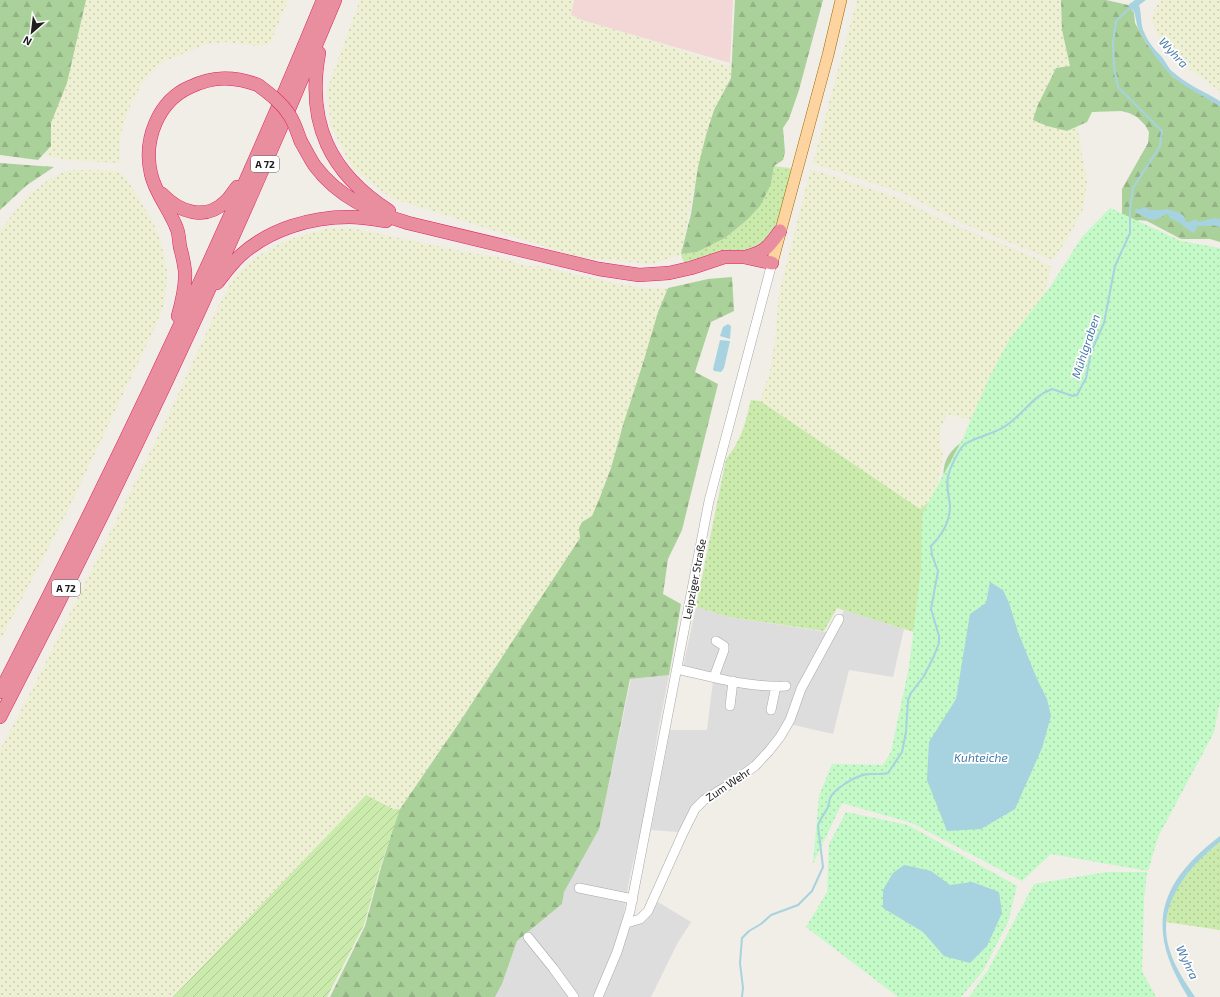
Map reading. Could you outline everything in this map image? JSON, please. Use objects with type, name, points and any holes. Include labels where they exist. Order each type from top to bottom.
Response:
[{"type":"highway","name":"A 72","points":[[0,692],[86,521],[168,352],[250,170],[323,0]]},
{"type":"highway","name":"A 72","points":[[0,717],[127,464],[206,297],[335,0]]},
{"type":"highway","points":[[323,30],[316,68],[315,89],[318,116],[324,139],[334,159],[346,176],[375,202],[408,223]]},
{"type":"highway","points":[[168,352],[180,312],[185,271],[177,229],[150,174],[148,149],[153,127],[166,105],[182,90],[204,81],[225,78],[258,85],[284,107],[291,117],[301,142],[315,166],[337,190],[362,206],[386,216],[408,223],[599,269],[639,275],[669,273],[691,268],[724,257],[744,257],[772,263]]},
{"type":"highway","points":[[156,188],[178,208],[190,212],[204,212],[211,210],[225,202],[250,170]]},
{"type":"highway","points":[[206,297],[241,256],[255,244],[273,234],[308,221],[349,217],[408,223]]},
{"type":"highway","points":[[744,257],[760,253],[768,247],[780,231]]},
{"type":"main road","points":[[772,263],[828,55],[841,0]]},
{"type":"street","name":"Leipziger Straße","points":[[598,997],[617,952],[633,899],[709,501],[772,263]]},
{"type":"street","name":"Zum Wehr","points":[[627,923],[640,919],[648,911],[683,833],[699,804],[710,795],[730,784],[755,766],[780,737],[790,720],[801,689],[839,619]]},
{"type":"street","points":[[714,677],[724,650],[724,646],[716,641]]},
{"type":"street","points":[[677,669],[764,686],[786,686]]},
{"type":"street","points":[[730,706],[733,681]]},
{"type":"street","points":[[771,710],[776,686]]},
{"type":"street","points":[[579,888],[633,899]]},
{"type":"street","points":[[528,937],[574,997]]},
{"type":"shaded area","points":[[574,0],[733,0],[730,63],[585,21],[570,15]]},
{"type":"shaded area","points":[[696,607],[729,617],[833,633],[844,610],[904,629],[893,677],[849,670],[833,734],[794,725],[782,730],[747,769],[700,799],[678,832],[651,830],[670,730],[707,730],[714,673],[683,667]]},
{"type":"shaded area","points":[[669,675],[658,731],[645,813],[630,876],[623,917],[642,923],[647,920],[658,902],[691,922],[677,944],[651,997],[495,997],[502,984],[517,941],[562,904],[564,892],[605,802],[631,679]]},
{"type":"green space","points":[[0,0],[86,0],[67,83],[51,123],[51,146],[38,160],[0,155]]},
{"type":"green space","points":[[83,0],[288,0],[270,43],[259,46],[226,42],[206,44],[163,62],[145,79],[132,101],[123,124],[119,145],[120,163],[69,160],[47,156],[45,148]]},
{"type":"green space","points":[[360,0],[574,0],[571,15],[585,21],[650,40],[731,67],[731,78],[714,110],[706,135],[698,167],[681,254],[653,264],[578,257],[391,198],[352,168],[331,126],[327,90]]},
{"type":"green space","points":[[735,0],[823,0],[799,90],[789,119],[783,128],[785,152],[783,160],[774,166],[771,184],[760,206],[747,220],[725,238],[697,252],[681,254],[691,214],[698,167],[706,135],[714,110],[731,78]]},
{"type":"green space","points":[[857,0],[1061,0],[1062,30],[1070,66],[1052,76],[1037,107],[1067,131],[1077,126],[1087,183],[1083,209],[1070,234],[1053,260],[960,222],[903,193],[813,163]]},
{"type":"green space","points":[[1061,0],[1106,0],[1128,5],[1134,13],[1135,23],[1147,44],[1173,77],[1220,106],[1220,242],[1210,239],[1181,239],[1147,221],[1139,220],[1134,224],[944,481],[944,466],[950,454],[959,444],[972,435],[1122,217],[1122,189],[1148,143],[1149,132],[1145,125],[1137,117],[1121,111],[1092,112],[1087,122],[1067,131],[1047,126],[1033,120],[1037,107],[1056,68],[1070,66],[1062,30]]},
{"type":"green space","points":[[1163,0],[1220,0],[1220,91],[1177,60],[1162,43],[1152,20],[1157,5]]},
{"type":"green space","points":[[0,163],[54,167],[27,185],[0,210]]},
{"type":"green space","points":[[774,166],[790,168],[792,171],[778,221],[771,237],[758,249],[684,263],[681,254],[697,252],[725,238],[747,220],[771,184]]},
{"type":"green space","points":[[811,169],[898,198],[944,221],[1036,258],[1051,267],[1033,339],[976,422],[951,414],[946,417],[941,427],[939,441],[943,456],[935,497],[920,509],[760,401],[770,371],[775,342],[779,293]]},
{"type":"green space","points":[[66,171],[117,171],[126,178],[153,222],[159,237],[167,272],[164,304],[155,327],[64,518],[0,640],[0,230],[27,197],[48,180]]},
{"type":"green space","points":[[1110,208],[1181,241],[1220,248],[1220,701],[1214,732],[1158,837],[1148,871],[1051,854],[1022,881],[912,823],[842,803],[813,864],[819,796],[832,764],[883,765],[891,752],[909,667],[921,569],[922,515],[963,438],[989,378],[1009,340],[1050,287],[1082,237]]},
{"type":"green space","points":[[330,228],[356,229],[502,258],[525,266],[538,266],[617,284],[652,289],[668,288],[658,312],[611,468],[592,516],[582,522],[579,528],[580,538],[459,723],[400,809],[393,809],[366,795],[173,997],[0,997],[0,750],[33,688],[169,414],[220,303],[235,276],[258,256],[287,240]]},
{"type":"green space","points":[[732,277],[734,311],[711,322],[695,372],[718,384],[682,530],[668,559],[663,594],[681,604],[669,675],[630,679],[599,829],[564,892],[562,904],[517,941],[502,984],[495,997],[330,997],[365,926],[398,812],[459,723],[580,538],[579,528],[582,522],[592,516],[611,468],[658,312],[668,288],[708,279]]},
{"type":"green space","points":[[751,400],[760,401],[920,509],[935,497],[925,635],[837,608],[824,631],[729,617],[696,607],[726,459],[736,445],[745,424]]},
{"type":"green space","points":[[366,795],[393,809],[400,809],[379,871],[364,925],[327,997],[173,997]]},
{"type":"green space","points":[[846,812],[908,825],[1017,886],[1008,922],[983,971],[961,997],[898,997],[806,927],[827,892],[829,844]]},
{"type":"green space","points":[[1220,842],[1220,930],[1166,922],[1170,904],[1185,876]]},
{"type":"green space","points":[[1107,872],[1147,872],[1144,899],[1142,971],[1156,997],[969,997],[988,970],[1034,884]]},
{"type":"water","points":[[1135,0],[1146,0],[1139,5],[1143,29],[1154,49],[1162,57],[1170,69],[1196,88],[1220,101],[1220,106],[1184,85],[1173,77],[1164,67],[1140,32],[1135,13],[1128,5]]},
{"type":"water","points":[[1143,207],[1154,211],[1166,209],[1178,212],[1184,216],[1186,222],[1196,219],[1199,222],[1213,218],[1220,219],[1220,226],[1214,224],[1209,226],[1197,226],[1195,232],[1193,233],[1180,223],[1170,218],[1168,214],[1153,220],[1135,212],[1136,208],[1139,210]]},
{"type":"water","points":[[728,324],[731,326],[730,339],[720,336],[723,327]]},
{"type":"water","points":[[720,340],[730,341],[724,368],[721,372],[714,371],[713,369]]},
{"type":"water","name":"Kuhteiche","points":[[990,582],[1003,590],[1009,603],[1018,632],[1037,679],[1047,699],[1051,716],[1042,748],[1015,809],[981,829],[947,831],[927,780],[929,742],[956,699],[970,614],[986,603]]},
{"type":"water","points":[[1220,836],[1220,842],[1186,875],[1171,902],[1167,917],[1166,932],[1171,955],[1180,974],[1195,997],[1188,997],[1174,973],[1166,950],[1163,929],[1164,909],[1171,890],[1182,872],[1199,854]]},
{"type":"water","points":[[904,865],[931,871],[950,885],[972,882],[999,892],[1002,913],[987,946],[970,963],[944,956],[923,932],[883,908],[883,890],[893,873]]},
{"type":"waterway","name":"Mühlgraben","points":[[742,997],[743,988],[740,963],[742,938],[771,915],[798,905],[812,891],[823,867],[818,826],[828,807],[830,798],[835,791],[844,784],[859,776],[866,774],[888,773],[902,752],[906,732],[908,700],[911,693],[924,676],[939,643],[939,636],[931,609],[938,571],[932,555],[931,546],[942,533],[949,517],[950,506],[947,485],[948,477],[958,453],[965,444],[997,431],[1007,425],[1045,392],[1052,389],[1073,396],[1077,395],[1086,378],[1091,352],[1104,323],[1115,266],[1130,233],[1130,209],[1133,188],[1160,146],[1162,131],[1118,87],[1114,67],[1113,43],[1116,21],[1131,7]]},
{"type":"waterway","name":"Mühlgraben","points":[[1153,211],[1162,211]]},
{"type":"waterway","name":"Mühlgraben","points":[[1212,224],[1220,226]]},
{"type":"water label","name":"Wyhra","points":[[1174,52]]},
{"type":"water label","name":"Wyhra","points":[[1188,962]]}]
